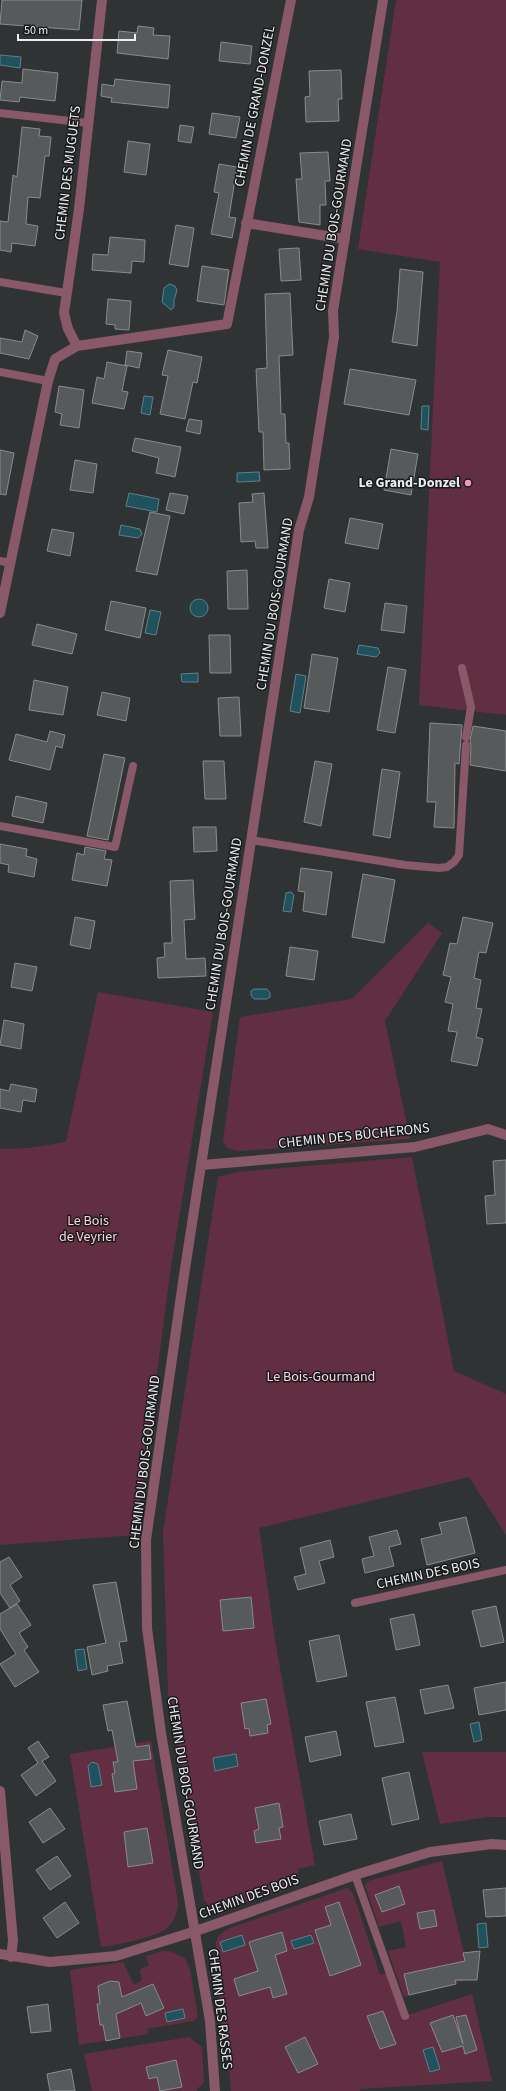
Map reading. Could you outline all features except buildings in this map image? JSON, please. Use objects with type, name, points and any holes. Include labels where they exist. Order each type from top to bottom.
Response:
[{"type":"street","name":"CHEMIN DES MUGUETS","points":[[77,346],[68,329],[64,313],[102,0]]},
{"type":"street","name":"CHEMIN DE GRAND-DONZEL","points":[[0,613],[5,562],[48,381],[55,359],[77,346],[227,324],[291,0]]},
{"type":"street","name":"CHEMIN DU BOIS-GOURMAND","points":[[196,1931],[161,1733],[147,1628],[146,1540],[299,530],[309,497],[333,345],[333,311],[383,0]]},
{"type":"street","points":[[247,221],[345,239]]},
{"type":"street","name":"CHEMIN DES BÛCHERONS","points":[[202,1165],[415,1147],[488,1129],[506,1135]]},
{"type":"street","points":[[0,1791],[14,1941],[11,1957]]},
{"type":"street","name":"CHEMIN DES BOIS","points":[[0,1954],[11,1957],[50,1962],[116,1956],[196,1931],[355,1875],[430,1852],[492,1844],[506,1845]]},
{"type":"street","name":"CHEMIN DES RASSES","points":[[196,1931],[210,2021],[215,2091]]},
{"type":"lane","points":[[0,113],[88,123]]},
{"type":"lane","points":[[0,282],[66,293]]},
{"type":"lane","points":[[0,372],[48,381]]},
{"type":"lane","points":[[251,840],[405,865],[439,868],[447,867],[454,862],[459,855],[466,741],[470,707],[462,668]]},
{"type":"lane","points":[[0,826],[116,847],[133,766]]},
{"type":"lane","name":"CHEMIN DES BOIS","points":[[355,1603],[506,1570]]},
{"type":"lane","points":[[355,1875],[406,2016]]},
{"type":"green space","name":"Le Grand-Donzel","points":[[396,0],[506,0],[506,715],[419,705],[440,262],[358,249]]},
{"type":"green space","points":[[428,923],[442,933],[385,1021],[410,1139],[238,1151],[227,1148],[223,1141],[240,1017],[352,999]]},
{"type":"green space","name":"Le Bois de Veyrier","points":[[98,992],[213,1012],[170,1273],[136,1535],[0,1545],[0,1149],[29,1148],[66,1142]]},
{"type":"green space","name":"Le Bois-Gourmand","points":[[412,1157],[454,1371],[506,1394],[506,1535],[469,1477],[259,1528],[275,1640],[315,1865],[298,1869],[297,1885],[220,1911],[211,1908],[204,1900],[168,1692],[163,1532],[218,1177],[238,1172]]},
{"type":"green space","points":[[151,1741],[178,1903],[177,1910],[172,1922],[162,1931],[136,1940],[101,1947],[70,1754]]},
{"type":"green space","points":[[422,1752],[506,1752],[506,1817],[489,1817],[440,1824]]},
{"type":"green space","points":[[442,1861],[470,1979],[404,1997],[388,1951],[406,1947],[401,1921],[379,1927],[365,1886],[368,1881]]},
{"type":"green space","points":[[347,1888],[353,1893],[380,1975],[386,1973],[402,2017],[472,1994],[492,2081],[360,2089],[360,2091],[231,2091],[229,2066],[221,2024],[216,1942],[219,1935],[230,1928]]},
{"type":"green space","points":[[163,1951],[170,1951],[185,1958],[190,1969],[198,2017],[193,2021],[147,2029],[148,2034],[79,2045],[70,1970],[123,1962],[134,1985],[142,1980],[140,1972],[142,1968],[149,1965],[146,1956]]},
{"type":"green space","points":[[189,2037],[202,2047],[204,2083],[197,2089],[197,2091],[92,2091],[84,2054]]},
{"type":"water","points":[[0,55],[21,57],[20,68],[0,65]]},
{"type":"water","points":[[169,284],[175,286],[177,290],[174,300],[174,307],[171,310],[162,302],[164,288]]},
{"type":"water","points":[[144,396],[153,397],[150,415],[141,413]]},
{"type":"water","points":[[422,406],[429,406],[428,430],[421,429]]},
{"type":"water","points":[[259,472],[260,481],[237,482],[237,473]]},
{"type":"water","points":[[129,493],[159,499],[157,512],[126,506]]},
{"type":"water","points":[[121,525],[140,529],[142,534],[138,538],[119,535]]},
{"type":"water","points":[[199,599],[205,602],[208,608],[205,614],[199,617],[193,614],[190,608],[193,602]]},
{"type":"water","points":[[150,610],[161,612],[156,635],[145,633]]},
{"type":"water","points":[[359,645],[378,648],[380,653],[376,657],[357,654]]},
{"type":"water","points":[[198,673],[198,682],[182,682],[181,674]]},
{"type":"water","points":[[296,674],[306,676],[300,713],[290,711]]},
{"type":"water","points":[[291,892],[294,895],[291,912],[283,911],[286,893]]},
{"type":"water","points":[[254,989],[267,989],[270,993],[270,997],[267,999],[254,999],[251,995],[251,991]]},
{"type":"water","points":[[84,1649],[87,1669],[78,1671],[75,1650]]},
{"type":"water","points":[[479,1722],[482,1740],[474,1742],[470,1724]]},
{"type":"water","points":[[236,1754],[238,1766],[215,1771],[213,1758]]},
{"type":"water","points":[[92,1762],[98,1764],[102,1785],[91,1787],[88,1766]]},
{"type":"water","points":[[486,1923],[488,1947],[479,1948],[477,1924]]},
{"type":"water","points":[[242,1935],[245,1945],[223,1952],[220,1942]]},
{"type":"water","points":[[311,1935],[314,1943],[294,1949],[291,1941]]},
{"type":"water","points":[[183,2009],[185,2018],[167,2022],[165,2013]]},
{"type":"water","points":[[433,2047],[440,2069],[430,2072],[423,2050]]},
{"type":"place","name":"Le Grand-Donzel","points":[[468,483]]}]
